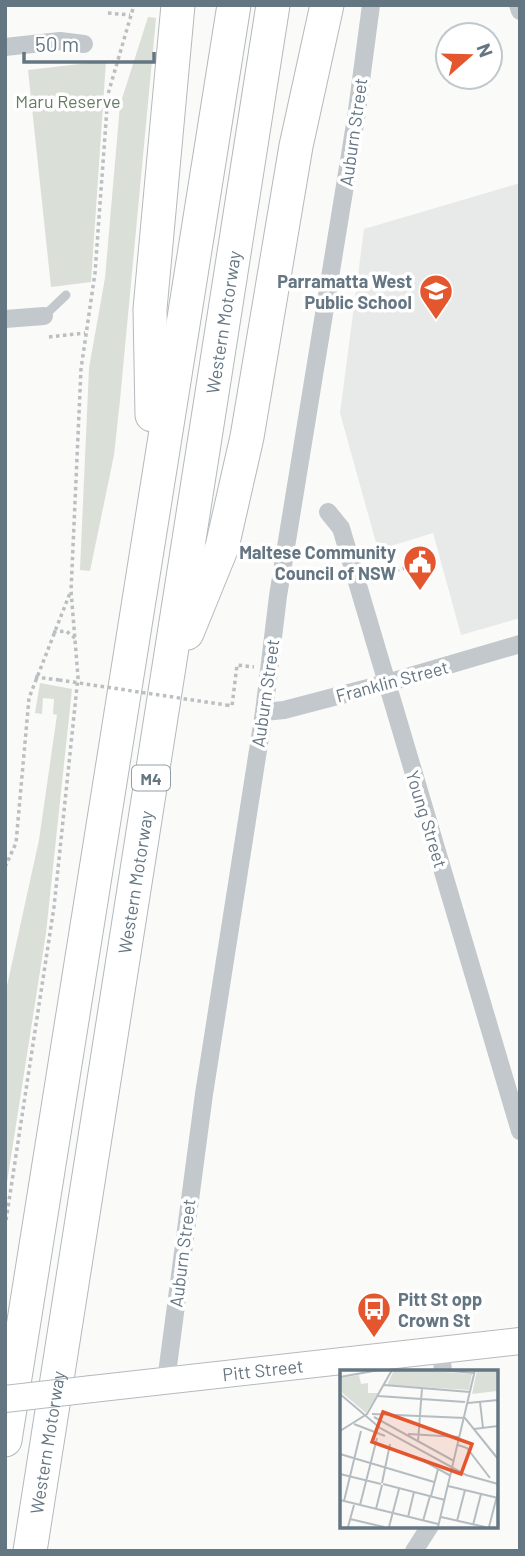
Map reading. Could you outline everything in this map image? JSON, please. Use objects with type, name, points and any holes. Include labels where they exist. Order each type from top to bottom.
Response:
[{"type":"highway","name":"M4","points":[[154,502],[150,309],[178,5]]},
{"type":"highway","name":"M4","points":[[5,1440],[233,5]]},
{"type":"highway","name":"Western Motorway","points":[[30,1551],[273,5]]},
{"type":"highway","points":[[165,688],[222,547],[265,341],[296,146],[327,5]]},
{"type":"main road","name":"Pitt Street","points":[[5,1399],[166,1381],[442,1361],[520,1341]]},
{"type":"street","name":"Auburn Street","points":[[166,1381],[191,1183],[264,712],[278,596],[356,118],[371,5]]},
{"type":"street","points":[[518,5],[520,11]]},
{"type":"street","points":[[5,47],[60,41],[85,44]]},
{"type":"street","points":[[5,319],[44,316]]},
{"type":"street","name":"Young Street","points":[[328,512],[341,528],[520,1131]]},
{"type":"street","name":"Franklin Street","points":[[264,712],[288,709],[387,683],[520,644]]},
{"type":"street","points":[[414,1551],[429,1528]]},
{"type":"lane","points":[[44,316],[66,295]]},
{"type":"path","points":[[5,1227],[63,838],[78,677],[71,591],[85,332],[95,273],[107,94],[134,5]]},
{"type":"path","points":[[108,13],[131,15]]},
{"type":"path","points":[[49,337],[85,332]]},
{"type":"path","points":[[389,572],[434,561]]},
{"type":"path","points":[[5,867],[16,844],[29,698],[71,591]]},
{"type":"path","points":[[53,632],[66,631],[76,641]]},
{"type":"path","points":[[35,677],[232,706],[237,665],[258,668]]},
{"type":"shaded area","name":"Parramatta West Public School","points":[[520,183],[520,618],[461,635],[433,533],[378,550],[340,413],[364,229]]},
{"type":"green space","points":[[148,17],[156,18],[114,455],[90,571],[80,570],[89,368],[105,278],[120,105]]},
{"type":"green space","name":"Maru Reserve","points":[[106,61],[91,282],[51,287],[28,70]]},
{"type":"green space","points":[[40,683],[72,689],[46,933],[5,1195],[5,995],[39,840],[57,715],[53,714],[54,699],[43,698],[42,714],[35,713]]},
{"type":"place","name":"Parramatta West Public School","points":[[436,321]]},
{"type":"place","name":"Maltese Community Council of NSW","points":[[420,592]]},
{"type":"place","name":"Pitt St opp Crown St","points":[[374,1339]]}]
